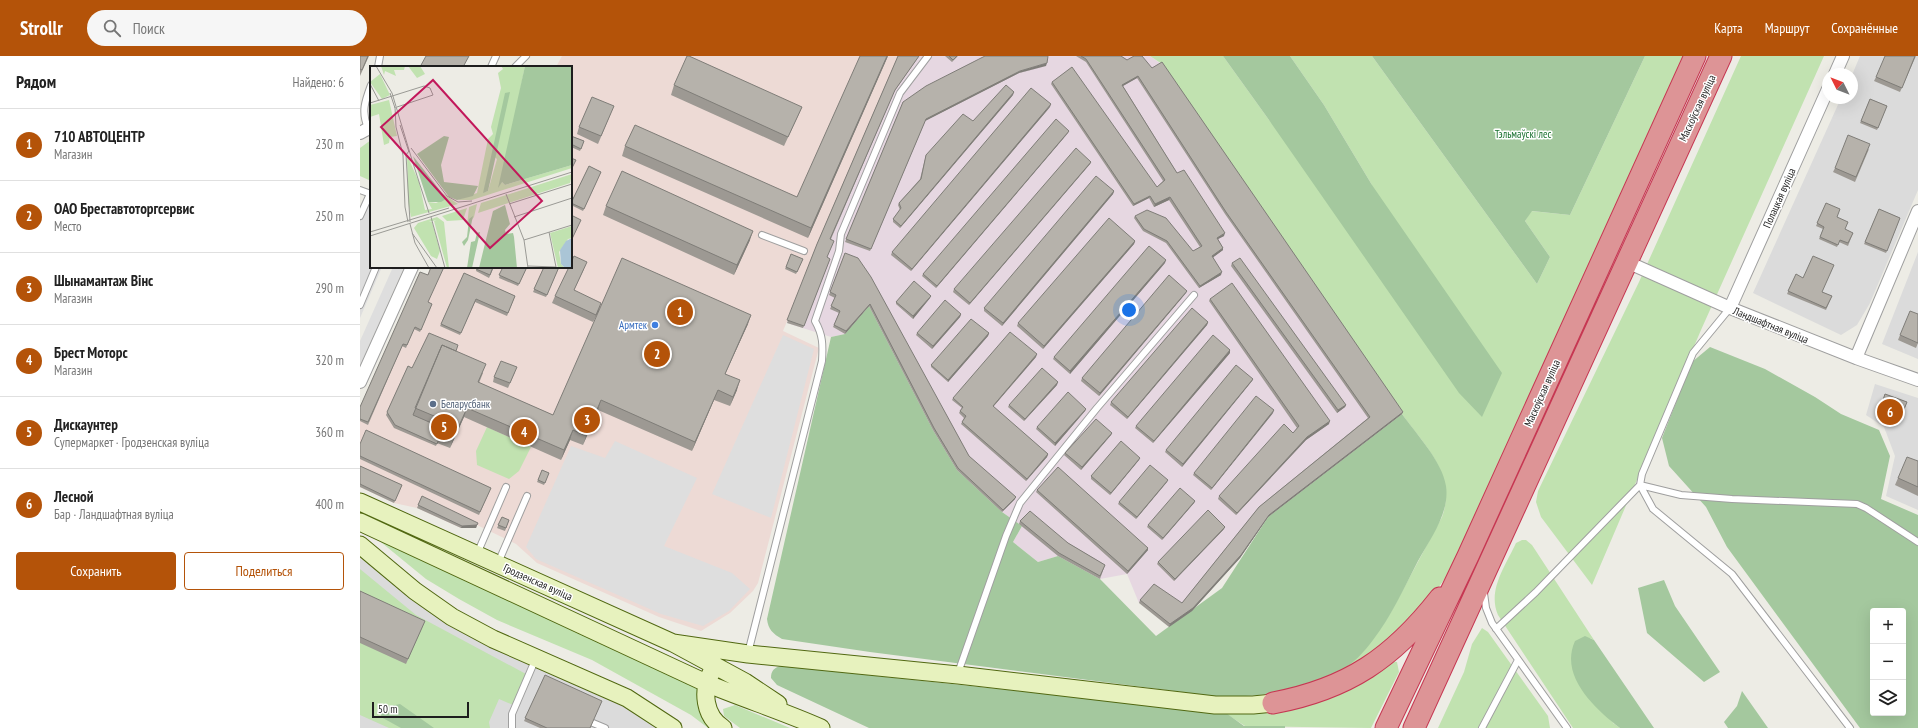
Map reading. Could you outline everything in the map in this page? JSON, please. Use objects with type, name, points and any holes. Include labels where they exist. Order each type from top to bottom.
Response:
[{"type":"highway","name":"Маскоўская вуліца","points":[[1386,728],[1468,556],[1695,56]]},
{"type":"highway","name":"Маскоўская вуліца","points":[[1414,728],[1486,567],[1721,56]]},
{"type":"highway","points":[[1606,252],[1627,262]]},
{"type":"highway","points":[[1273,703],[1328,688],[1349,678],[1381,659],[1411,632],[1426,615],[1468,556]]},
{"type":"main road","name":"Гродзенская вуліца","points":[[360,502],[673,643],[746,682],[794,716]]},
{"type":"main road","name":"Гродзенская вуліца","points":[[360,522],[706,683],[738,697],[794,716],[821,728]]},
{"type":"main road","points":[[360,545],[415,591],[452,617],[493,638],[537,656],[628,698],[670,727]]},
{"type":"main road","points":[[673,643],[748,654],[958,675],[1215,705],[1253,705],[1273,703]]},
{"type":"main road","points":[[715,666],[706,683],[706,704],[714,720],[723,728]]},
{"type":"street","points":[[1838,68],[1843,56]]},
{"type":"street","name":"Полацкая вуліца","points":[[1730,308],[1822,102]]},
{"type":"street","points":[[1856,358],[1918,211]]},
{"type":"street","name":"Ландшафтная вуліца","points":[[1627,262],[1730,308],[1856,358],[1918,380]]},
{"type":"street","points":[[360,382],[412,268]]},
{"type":"lane","points":[[378,66],[380,56]]},
{"type":"lane","points":[[491,66],[496,56]]},
{"type":"lane","points":[[516,66],[526,56]]},
{"type":"lane","points":[[748,654],[822,361],[823,344],[821,331],[815,320],[839,251],[841,234],[900,93],[928,56]]},
{"type":"lane","points":[[366,130],[364,106],[370,88]]},
{"type":"lane","points":[[360,190],[370,194],[360,216]]},
{"type":"lane","points":[[762,236],[804,251]]},
{"type":"lane","points":[[360,304],[376,268]]},
{"type":"lane","points":[[958,675],[1008,530],[1020,503],[1079,430],[1194,295]]},
{"type":"lane","points":[[1496,629],[1536,592],[1640,486],[1642,474],[1693,353],[1730,308]]},
{"type":"lane","points":[[1640,486],[1681,495],[1725,499],[1857,504],[1866,508],[1918,542]]},
{"type":"lane","points":[[1640,486],[1653,509],[1732,574],[1850,728]]},
{"type":"lane","points":[[476,554],[506,487]]},
{"type":"lane","points":[[497,564],[527,496]]},
{"type":"lane","points":[[1486,567],[1484,600],[1489,616],[1496,629],[1565,727]]},
{"type":"lane","points":[[512,728],[512,714],[537,656]]},
{"type":"lane","points":[[1482,728],[1518,660]]},
{"type":"lane","points":[[593,723],[605,728]]},
{"type":"shaded area","points":[[562,56],[898,56],[783,331],[819,348],[758,583],[753,591],[730,613],[701,631],[659,617],[537,563],[516,544],[477,525],[476,528],[461,528],[417,508],[394,503],[360,487],[360,408],[430,268],[572,268],[572,66],[557,66]]},
{"type":"shaded area","points":[[898,56],[1150,56],[1161,64],[1402,414],[1268,517],[1192,611],[1139,603],[1127,574],[1100,579],[1058,556],[1038,562],[1013,542],[1022,526],[1002,512],[957,470],[933,430],[869,306],[845,334],[831,337],[787,323],[816,247]]},
{"type":"shaded area","points":[[1860,56],[1918,56],[1918,190],[1870,303],[1857,325],[1841,335],[1753,293],[1838,104],[1858,104],[1858,68],[1855,68]]},
{"type":"shaded area","points":[[364,198],[370,201],[370,268],[382,268],[360,318],[360,208]]},
{"type":"shaded area","points":[[1918,252],[1918,359],[1882,344]]},
{"type":"shaded area","points":[[393,268],[404,268],[360,365],[360,341]]},
{"type":"shaded area","points":[[783,335],[814,349],[771,518],[712,494]]},
{"type":"shaded area","points":[[1875,384],[1918,398],[1918,510],[1886,496],[1895,456],[1884,427],[1866,415]]},
{"type":"shaded area","points":[[615,441],[697,478],[664,546],[732,573],[750,589],[729,611],[703,626],[661,614],[536,559],[526,547],[571,446],[605,458]]},
{"type":"shaded area","points":[[360,558],[441,618],[619,700],[658,728],[360,728]]},
{"type":"green space","points":[[1150,56],[1223,56],[1269,120],[1372,185],[1324,105],[1290,56],[1372,56],[1537,284],[1550,257],[1525,221],[1531,211],[1570,215],[1645,56],[1687,56],[1451,570],[1427,601],[1402,628],[1373,651],[1340,671],[1362,651],[1386,620],[1442,517],[1446,502],[1442,474],[1429,450],[1402,414],[1162,64]]},
{"type":"green space","points":[[1223,56],[1290,56],[1324,105],[1372,185],[1502,373],[1482,417],[1459,393]]},
{"type":"green space","name":"Тэльмаўскі лес","points":[[1372,56],[1645,56],[1570,215],[1532,211],[1525,221],[1550,257],[1537,284]]},
{"type":"green space","points":[[1741,56],[1824,56],[1701,330],[1592,585],[1541,517],[1536,502],[1538,491],[1639,282]]},
{"type":"green space","points":[[370,141],[370,181],[360,176],[360,148]]},
{"type":"green space","points":[[869,306],[933,430],[957,470],[1002,512],[1022,526],[1013,542],[1038,562],[1058,556],[1100,579],[1156,636],[1222,588],[1268,517],[1402,414],[1428,448],[1440,467],[1444,477],[1446,496],[1442,516],[1391,612],[1380,631],[1370,644],[1345,668],[1326,678],[1295,689],[1262,695],[1213,696],[870,652],[782,639],[768,626],[767,619],[831,337],[845,334]]},
{"type":"green space","points":[[1710,347],[1765,369],[1815,397],[1841,414],[1879,430],[1890,456],[1881,499],[1918,515],[1918,728],[1860,728],[1727,547],[1706,507],[1669,466],[1662,438],[1692,362]]},
{"type":"green space","points":[[487,427],[531,447],[519,471],[509,479],[477,465],[476,451]]},
{"type":"green space","points":[[360,525],[698,687],[697,700],[699,710],[713,728],[708,728],[691,715],[592,660],[497,620],[459,599],[426,579]]},
{"type":"green space","points":[[1526,540],[1532,545],[1594,640],[1590,638],[1613,723],[1620,728],[1573,728],[1498,615],[1495,606],[1496,587],[1516,543]]},
{"type":"green space","points":[[360,569],[416,615],[526,674],[513,705],[499,699],[489,722],[490,728],[389,728],[360,715]]},
{"type":"green space","points":[[1664,580],[1675,606],[1720,672],[1704,682],[1647,633],[1638,588]]},
{"type":"green space","points":[[1482,628],[1488,632],[1548,716],[1550,728],[1438,728],[1464,672],[1472,644]]},
{"type":"green space","points":[[1585,636],[1594,640],[1654,728],[1620,728],[1600,711],[1582,690],[1572,667],[1571,654],[1575,641]]},
{"type":"green space","points":[[1390,661],[1397,662],[1399,672],[1371,728],[1245,726],[1225,713]]},
{"type":"green space","points":[[782,666],[1226,713],[1244,726],[1285,726],[1285,728],[869,728],[777,685],[771,678],[772,673],[775,668]]},
{"type":"green space","points":[[1742,691],[1768,728],[1728,728],[1724,722],[1737,706]]},
{"type":"green space","points":[[400,704],[434,728],[401,728],[381,717],[381,708]]},
{"type":"green space","points":[[735,705],[790,728],[740,728],[724,716],[723,709]]},
{"type":"building","points":[[360,56],[368,56],[362,70],[360,69]]},
{"type":"building","points":[[426,56],[469,56],[464,66],[421,66]]},
{"type":"building","points":[[687,56],[802,107],[788,137],[674,85]]},
{"type":"building","points":[[860,56],[887,56],[811,228],[625,146],[635,125],[797,197]]},
{"type":"building","points":[[898,56],[919,56],[895,90],[830,239],[834,241],[827,257],[830,259],[804,326],[787,320],[817,244]]},
{"type":"building","points":[[949,56],[957,56],[953,60]]},
{"type":"building","points":[[985,56],[1048,56],[1047,63],[1020,71],[926,119],[871,249],[846,239],[903,102],[926,86]]},
{"type":"building","points":[[1081,56],[1121,56],[1127,60],[1134,56],[1142,56],[1152,68],[1162,62],[1403,412],[1269,515],[1241,555],[1193,608],[1170,624],[1140,600],[1154,584],[1182,603],[1259,507],[1370,417],[1226,212],[1138,76],[1122,85],[1177,173],[1184,170],[1225,233],[1217,238],[1223,248],[1212,256],[1222,272],[1200,286],[1167,241],[1144,229],[1135,216],[1147,210],[1166,218],[1193,251],[1202,246],[1170,197],[1155,204],[1150,196],[1134,204],[1052,82],[1072,67],[1157,187],[1165,180],[1086,59]]},
{"type":"building","points":[[1885,56],[1915,56],[1902,88],[1876,77]]},
{"type":"building","points":[[1006,85],[1014,92],[901,226],[893,219],[901,208],[899,203],[921,179],[926,155],[963,114],[973,121]]},
{"type":"building","points":[[1031,88],[1051,104],[912,269],[892,252]]},
{"type":"building","points":[[592,97],[614,106],[601,136],[579,127]]},
{"type":"building","points":[[1870,99],[1887,106],[1878,128],[1861,121]]},
{"type":"building","points":[[1056,119],[1069,131],[937,286],[923,274]]},
{"type":"building","points":[[1848,135],[1870,144],[1856,177],[1835,168]]},
{"type":"building","points":[[572,136],[584,141],[581,149],[572,144]]},
{"type":"building","points":[[1076,148],[1091,162],[970,303],[954,289]]},
{"type":"building","points":[[572,158],[576,160],[572,168]]},
{"type":"building","points":[[589,166],[601,172],[584,209],[572,203]]},
{"type":"building","points":[[622,171],[753,231],[737,265],[606,206]]},
{"type":"building","points":[[1096,176],[1114,191],[1003,323],[984,308]]},
{"type":"building","points":[[1826,203],[1840,209],[1837,217],[1848,222],[1845,229],[1853,233],[1848,243],[1840,240],[1838,245],[1820,237],[1824,227],[1817,223]]},
{"type":"building","points":[[1879,209],[1900,218],[1887,251],[1865,242]]},
{"type":"building","points":[[572,216],[581,220],[572,239]]},
{"type":"building","points":[[1109,218],[1135,241],[1044,346],[1018,323]]},
{"type":"building","points":[[1149,246],[1166,260],[1070,371],[1054,357]]},
{"type":"building","points":[[845,253],[858,258],[871,277],[969,456],[1016,497],[1003,510],[958,468],[934,428],[870,304],[846,331],[834,325],[840,311],[831,306],[836,295],[830,292]]},
{"type":"building","points":[[791,254],[803,259],[797,272],[786,267]]},
{"type":"building","points":[[574,256],[587,262],[574,290],[601,303],[596,315],[555,296],[569,268],[572,268],[572,260]]},
{"type":"building","points":[[1813,256],[1834,265],[1822,292],[1832,296],[1826,308],[1788,291],[1796,274],[1803,278]]},
{"type":"building","points":[[622,258],[751,315],[725,374],[740,380],[733,397],[718,390],[695,442],[601,400],[586,436],[573,430],[564,450],[467,408],[453,439],[441,433],[446,421],[415,408],[442,345],[486,364],[478,382],[553,415]]},
{"type":"building","points":[[1240,258],[1346,405],[1338,410],[1232,263]]},
{"type":"building","points":[[431,268],[444,268],[428,302],[432,304],[421,330],[415,327],[407,345],[403,344],[368,422],[360,419],[360,407],[420,272],[428,275]]},
{"type":"building","points":[[476,268],[493,268],[490,275]]},
{"type":"building","points":[[502,268],[527,268],[519,284],[499,275]]},
{"type":"building","points":[[544,268],[559,268],[547,295],[534,289]]},
{"type":"building","points":[[464,273],[515,296],[508,313],[476,299],[461,333],[441,324]]},
{"type":"building","points":[[1169,275],[1187,291],[1100,393],[1082,378]]},
{"type":"building","points":[[914,281],[931,296],[913,316],[896,302]]},
{"type":"building","points":[[1232,283],[1330,421],[1307,437],[1237,513],[1219,496],[1284,424],[1293,433],[1299,426],[1210,299]]},
{"type":"building","points":[[945,300],[961,314],[933,346],[917,333]]},
{"type":"building","points":[[1192,308],[1208,322],[1128,417],[1111,402]]},
{"type":"building","points":[[1910,311],[1918,314],[1918,343],[1900,335]]},
{"type":"building","points":[[971,319],[989,333],[948,380],[931,365]]},
{"type":"building","points":[[1010,332],[1037,354],[993,406],[1048,454],[1027,479],[962,422],[966,416],[960,411],[963,407],[953,398]]},
{"type":"building","points":[[429,333],[458,345],[456,351],[442,345],[413,415],[443,428],[437,444],[395,425],[387,412],[408,366],[412,368]]},
{"type":"building","points":[[1213,335],[1230,350],[1154,441],[1136,426]]},
{"type":"building","points":[[501,361],[517,367],[510,383],[494,377]]},
{"type":"building","points":[[1236,365],[1253,379],[1183,464],[1166,450]]},
{"type":"building","points":[[1042,368],[1058,382],[1025,419],[1009,405]]},
{"type":"building","points":[[1068,392],[1086,409],[1055,443],[1037,427]]},
{"type":"building","points":[[1885,394],[1907,402],[1902,414],[1881,406]]},
{"type":"building","points":[[1256,396],[1274,410],[1212,488],[1194,473]]},
{"type":"building","points":[[1096,419],[1112,433],[1082,467],[1065,453]]},
{"type":"building","points":[[366,430],[491,488],[480,512],[360,456],[360,444]]},
{"type":"building","points":[[1121,441],[1140,458],[1111,493],[1091,476]]},
{"type":"building","points":[[1907,457],[1918,461],[1918,487],[1898,478]]},
{"type":"building","points":[[1150,465],[1168,480],[1137,517],[1119,502]]},
{"type":"building","points":[[360,466],[402,485],[395,501],[360,484]]},
{"type":"building","points":[[1058,467],[1148,548],[1128,571],[1037,490]]},
{"type":"building","points":[[542,470],[549,473],[545,483],[538,480]]},
{"type":"building","points":[[1180,488],[1195,501],[1163,538],[1148,525]]},
{"type":"building","points":[[422,496],[478,523],[477,525],[462,526],[418,505]]},
{"type":"building","points":[[1208,510],[1225,527],[1175,579],[1158,562]]},
{"type":"building","points":[[1030,511],[1068,543],[1105,565],[1100,576],[1059,553],[1020,521]]},
{"type":"building","points":[[502,517],[509,520],[506,528],[498,525]]},
{"type":"building","points":[[360,591],[425,621],[408,659],[360,637]]},
{"type":"building","points":[[545,675],[602,701],[590,728],[547,728],[525,718]]},
{"type":"place","name":"710 АВТОЦЕНТР","points":[[680,312]]},
{"type":"place","name":"Армтек","points":[[655,325]]},
{"type":"place","name":"ОАО Бреставтоторгсервис","points":[[657,354]]},
{"type":"place","name":"Беларусбанк","points":[[433,404]]},
{"type":"place","name":"Лесной","points":[[1890,412]]},
{"type":"place","name":"Шынамантаж Вінс","points":[[587,420]]},
{"type":"place","name":"Дискаунтер","points":[[444,427]]},
{"type":"place","name":"Брест Моторс","points":[[524,432]]}]
